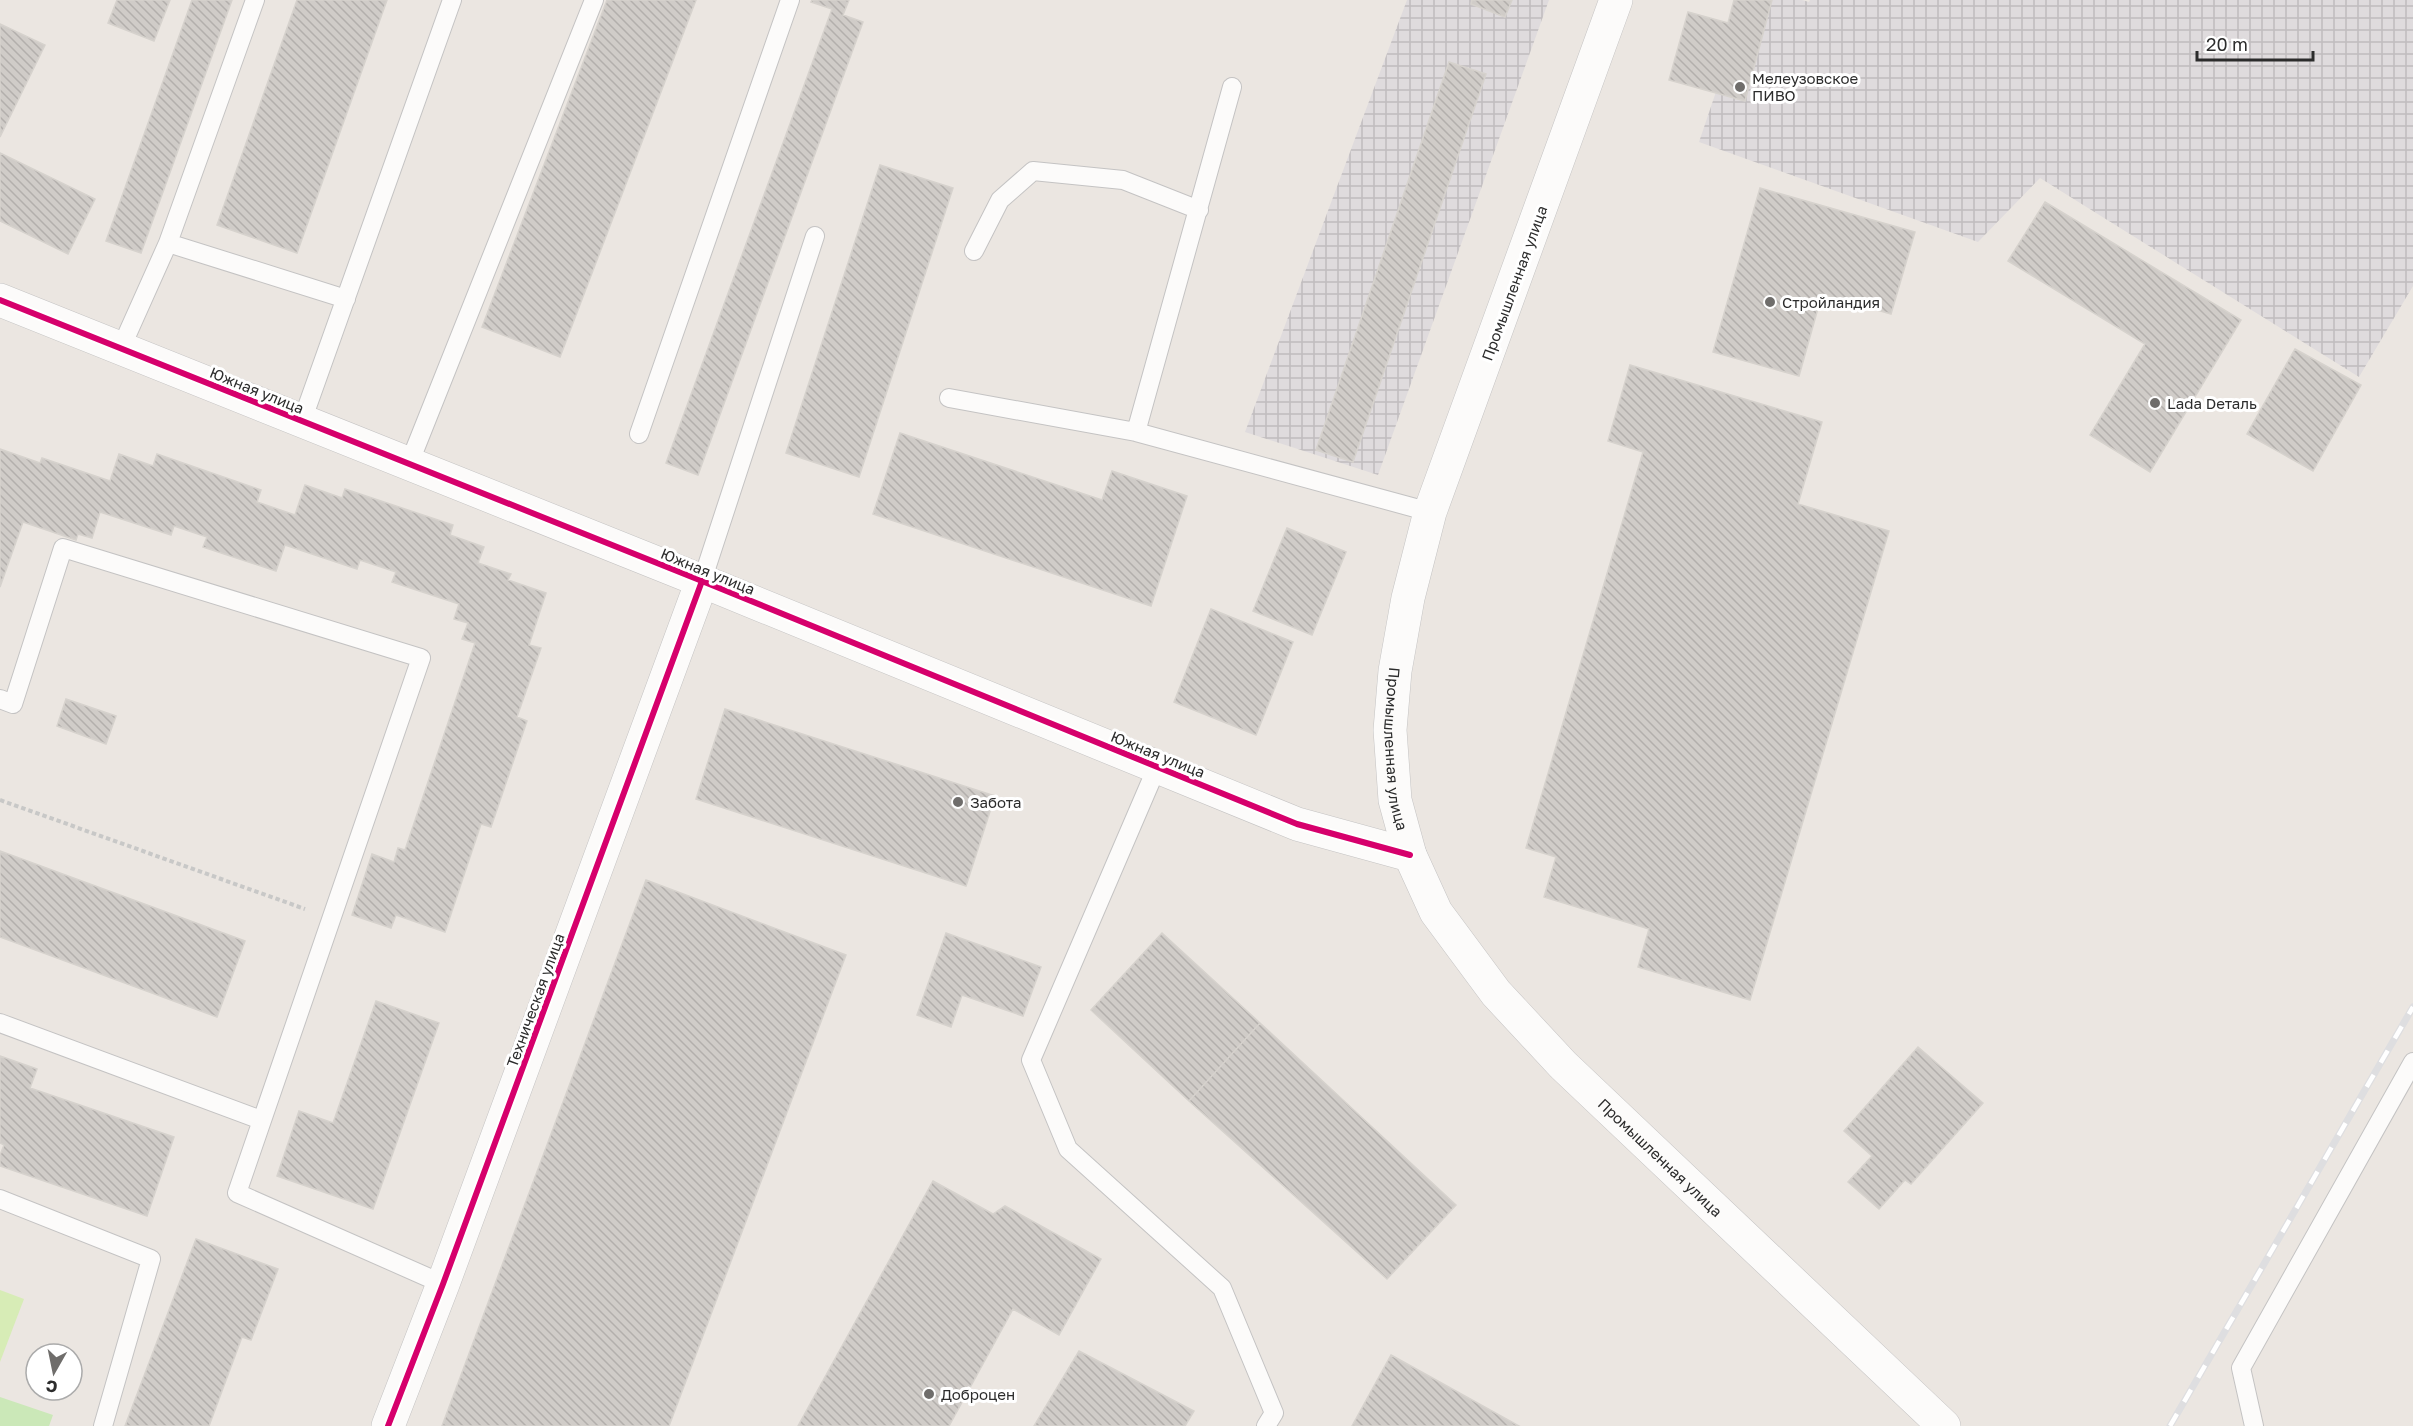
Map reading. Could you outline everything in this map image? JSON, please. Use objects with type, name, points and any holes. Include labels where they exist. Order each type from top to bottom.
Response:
[{"type":"street","name":"Промышленная улица","points":[[1616,0],[1430,512],[1406,609],[1395,671],[1390,730],[1395,800],[1410,855],[1436,912],[1496,993],[1563,1065],[1944,1426]]},
{"type":"street","name":"Южная улица","points":[[0,300],[702,581],[1297,824],[1410,855]]},
{"type":"street","name":"Техническая улица","points":[[388,1426],[443,1284],[702,581]]},
{"type":"lane","points":[[121,348],[168,243],[255,0]]},
{"type":"lane","points":[[302,421],[452,0]]},
{"type":"lane","points":[[409,464],[594,0]]},
{"type":"lane","points":[[639,434],[790,0]]},
{"type":"lane","points":[[1136,432],[1232,87]]},
{"type":"lane","points":[[974,251],[1000,200],[1033,171],[1123,180],[1199,210]]},
{"type":"lane","points":[[702,581],[815,236]]},
{"type":"lane","points":[[168,243],[346,299]]},
{"type":"lane","points":[[949,398],[1136,432],[1430,512]]},
{"type":"lane","points":[[0,699],[13,704],[63,548],[421,658],[237,1193],[443,1284]]},
{"type":"lane","points":[[1157,767],[1031,1060],[1068,1149],[1222,1288],[1274,1413],[1266,1426]]},
{"type":"lane","points":[[0,1023],[261,1120]]},
{"type":"lane","points":[[2254,1426],[2241,1368],[2413,1062]]},
{"type":"lane","points":[[0,1199],[151,1259],[103,1426]]},
{"type":"path","points":[[0,800],[331,918]]},
{"type":"shaded area","points":[[1407,0],[1549,0],[1378,475],[1245,432]]},
{"type":"shaded area","points":[[1747,0],[1809,2],[1810,0],[2413,0],[2413,286],[2359,377],[2040,178],[1978,242],[1699,142]]},
{"type":"green space","points":[[0,1290],[24,1299],[0,1362]]},
{"type":"green space","points":[[0,1397],[53,1415],[49,1426],[0,1426]]},
{"type":"building","points":[[117,0],[170,0],[154,41],[108,23]]},
{"type":"building","points":[[192,0],[232,0],[141,253],[106,241]]},
{"type":"building","points":[[297,0],[387,0],[297,253],[217,225]]},
{"type":"building","points":[[607,0],[696,0],[560,357],[482,327]]},
{"type":"building","points":[[812,0],[849,0],[843,15],[863,22],[698,475],[666,463],[832,9],[811,2]]},
{"type":"building","points":[[1472,0],[1512,0],[1505,17],[1471,4]]},
{"type":"building","points":[[1734,0],[1772,0],[1745,101],[1669,80],[1688,12],[1728,23]]},
{"type":"building","points":[[0,24],[45,45],[0,137]]},
{"type":"building","points":[[1449,62],[1486,74],[1353,462],[1316,450]]},
{"type":"building","points":[[0,153],[95,199],[68,254],[0,221]]},
{"type":"building","points":[[880,165],[953,188],[859,477],[786,453]]},
{"type":"building","points":[[1760,188],[1915,232],[1891,314],[1822,294],[1799,376],[1713,352]]},
{"type":"building","points":[[2045,202],[2241,320],[2150,472],[2090,435],[2145,344],[2008,261]]},
{"type":"building","points":[[2295,349],[2361,385],[2313,471],[2247,434]]},
{"type":"building","points":[[1630,365],[1822,422],[1798,504],[1889,531],[1750,1000],[1638,967],[1649,929],[1544,897],[1556,857],[1526,848],[1643,452],[1608,441]]},
{"type":"building","points":[[900,433],[1102,500],[1112,471],[1187,496],[1151,606],[873,514]]},
{"type":"building","points":[[0,449],[40,463],[42,458],[110,481],[119,454],[153,466],[157,454],[261,490],[257,502],[295,515],[305,485],[342,498],[345,489],[453,525],[450,535],[484,547],[478,563],[511,574],[508,580],[546,593],[529,645],[541,648],[517,717],[527,721],[491,827],[481,824],[445,932],[396,915],[391,928],[352,915],[372,854],[394,862],[398,848],[405,850],[475,643],[462,639],[468,623],[454,619],[459,604],[392,582],[396,572],[360,560],[357,569],[285,545],[276,571],[203,547],[207,537],[174,526],[171,535],[100,512],[92,538],[78,534],[76,540],[23,522],[0,587]]},
{"type":"building","points":[[1287,528],[1346,552],[1312,635],[1253,611]]},
{"type":"building","points":[[1211,609],[1293,642],[1256,735],[1174,702]]},
{"type":"building","points":[[66,699],[116,716],[106,744],[57,726]]},
{"type":"building","points":[[725,709],[995,796],[966,886],[696,799]]},
{"type":"building","points":[[0,851],[245,941],[217,1017],[0,937]]},
{"type":"building","points":[[646,880],[846,955],[669,1426],[442,1426]]},
{"type":"building","points":[[946,933],[1041,967],[1023,1016],[962,995],[951,1027],[917,1015]]},
{"type":"building","points":[[1162,933],[1260,1023],[1189,1101],[1091,1010]]},
{"type":"building","points":[[376,1001],[439,1023],[373,1209],[277,1176],[299,1111],[333,1123]]},
{"type":"building","points":[[1260,1023],[1456,1205],[1387,1279],[1189,1101]]},
{"type":"building","points":[[1918,1047],[1983,1103],[1911,1184],[1905,1180],[1879,1209],[1848,1182],[1872,1156],[1844,1131]]},
{"type":"building","points":[[0,1056],[37,1069],[30,1088],[174,1137],[147,1216],[0,1166],[0,1155],[4,1145],[0,1143]]},
{"type":"building","points":[[933,1181],[993,1214],[1005,1206],[1101,1259],[1059,1335],[1013,1309],[949,1426],[798,1426]]},
{"type":"building","points":[[196,1239],[278,1269],[251,1340],[242,1337],[209,1426],[125,1426]]},
{"type":"building","points":[[1079,1351],[1194,1411],[1185,1426],[1034,1426]]},
{"type":"building","points":[[1391,1355],[1519,1426],[1352,1426]]},
{"type":"railway","points":[[2170,1426],[2413,1007]]},
{"type":"cycle path","points":[[0,300],[702,581],[1297,824],[1410,855]]},
{"type":"cycle path","points":[[388,1426],[443,1284],[702,581]]},
{"type":"place","name":"Мелеузовское ПИВО","points":[[1740,87]]},
{"type":"place","name":"Стройландия","points":[[1770,302]]},
{"type":"place","name":"Lada Dеталь","points":[[2155,403]]},
{"type":"place","name":"Забота","points":[[958,802]]},
{"type":"place","name":"Доброцен","points":[[929,1394]]}]
